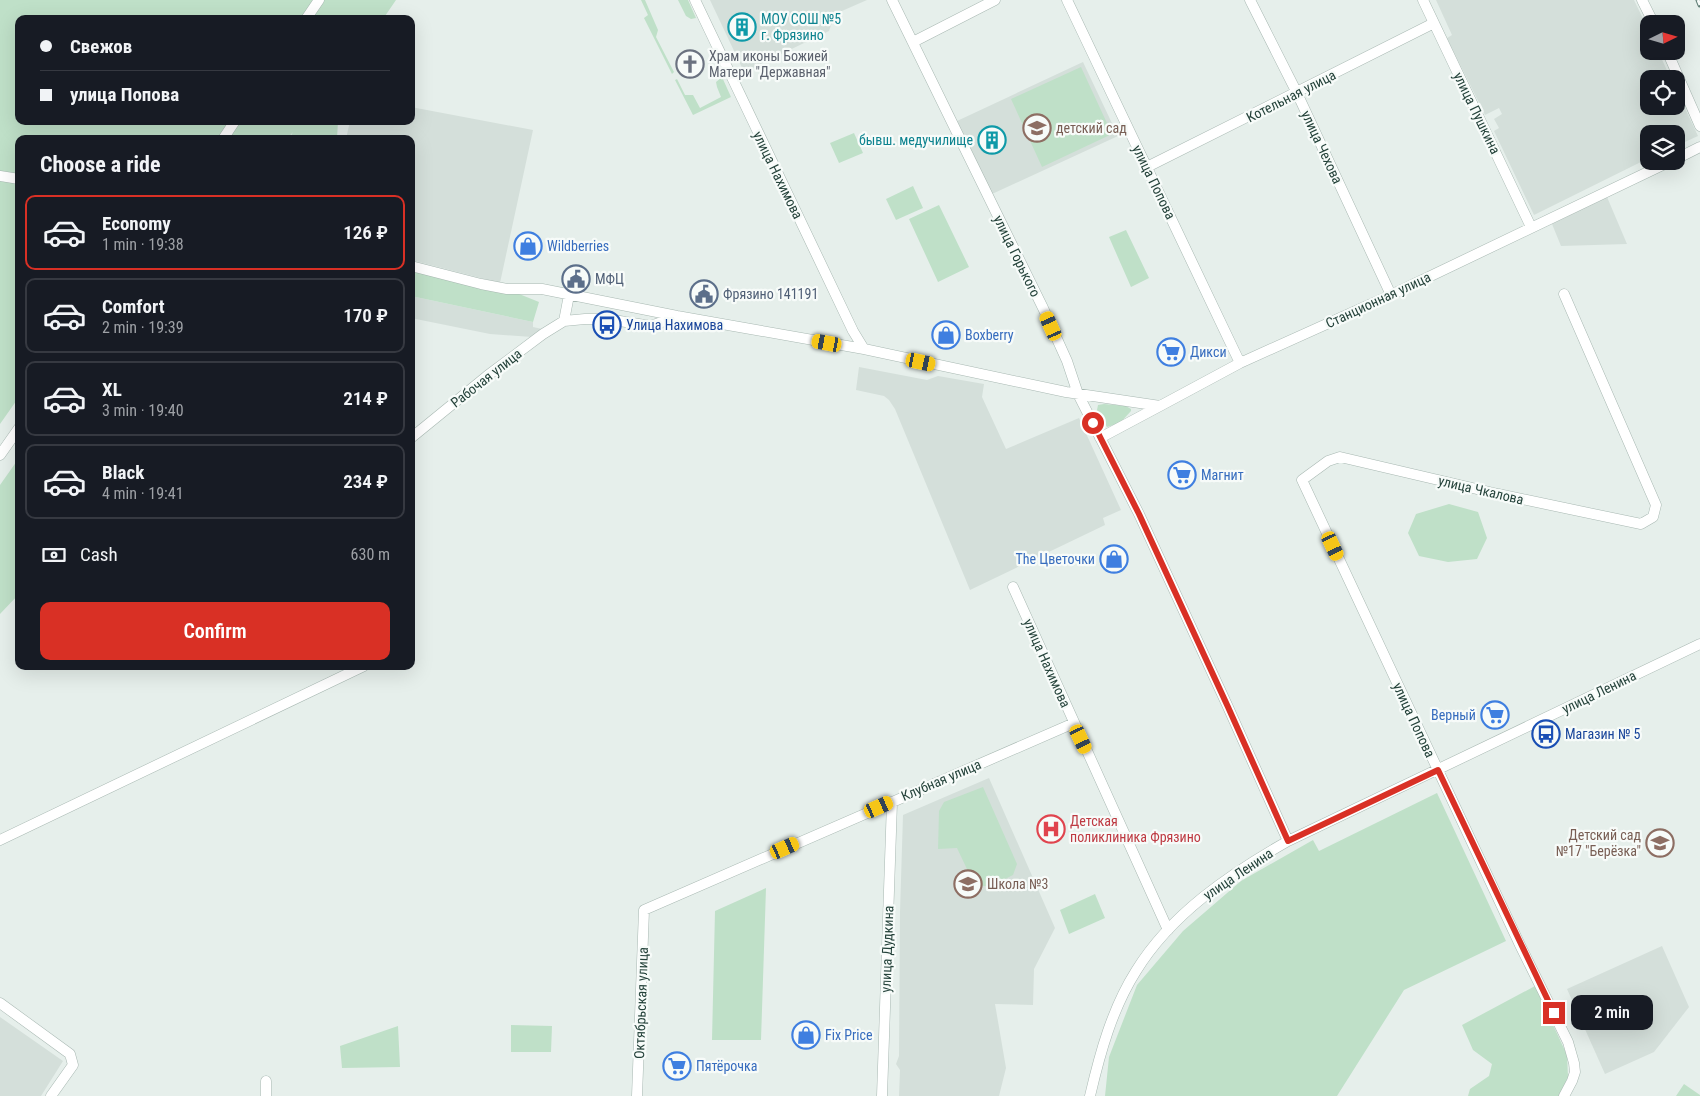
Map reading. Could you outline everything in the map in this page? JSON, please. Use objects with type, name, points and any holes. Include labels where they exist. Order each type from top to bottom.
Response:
[{"type":"street","points":[[309,15],[319,0]]},
{"type":"street","name":"улица Нахимова","points":[[695,0],[853,331],[864,349]]},
{"type":"street","name":"улица Горького","points":[[892,0],[1043,308],[1078,394],[1139,514],[1288,841]]},
{"type":"street","points":[[913,42],[995,0]]},
{"type":"street","name":"улица Попова","points":[[1067,0],[1240,363]]},
{"type":"street","name":"улица Чехова","points":[[1250,0],[1391,295]]},
{"type":"street","name":"улица Пушкина","points":[[1423,0],[1531,226]]},
{"type":"street","points":[[1642,0],[1650,15]]},
{"type":"street","name":"Котельная улица","points":[[1147,167],[1434,24]]},
{"type":"street","points":[[1671,60],[1700,126]]},
{"type":"street","points":[[1685,155],[1700,148]]},
{"type":"street","name":"Станционная улица","points":[[1100,438],[1240,363],[1391,295],[1531,226],[1652,170]]},
{"type":"street","points":[[0,176],[15,178]]},
{"type":"street","points":[[415,267],[507,289],[542,289],[569,296],[864,349],[1078,394],[1160,406]]},
{"type":"street","name":"улица Чкалова","points":[[1302,480],[1328,460],[1340,457],[1498,494],[1641,524],[1653,517],[1656,505],[1564,294]]},
{"type":"street","points":[[569,296],[564,321],[607,319],[650,326],[677,316]]},
{"type":"street","name":"Рабочая улица","points":[[415,435],[487,376],[543,334],[564,321]]},
{"type":"street","points":[[0,455],[15,434]]},
{"type":"street","name":"улица Попова","points":[[1302,480],[1520,945],[1568,1042],[1575,1072],[1564,1096]]},
{"type":"street","name":"улица Нахимова","points":[[1013,587],[1168,930]]},
{"type":"street","name":"улица Ленина","points":[[1090,1096],[1098,1061],[1113,1016],[1136,971],[1168,930],[1200,899],[1224,881],[1288,841],[1700,644]]},
{"type":"street","points":[[0,840],[356,670]]},
{"type":"street","name":"Клубная улица","points":[[644,910],[1074,723]]},
{"type":"street","name":"улица Дудкина","points":[[882,1096],[892,802]]},
{"type":"street","name":"Октябрьская улица","points":[[637,1096],[644,910]]},
{"type":"street","points":[[0,1003],[70,1054],[73,1065],[51,1096]]},
{"type":"street","points":[[266,1081],[266,1096]]},
{"type":"shaded area","points":[[710,0],[867,0],[835,14],[829,31],[744,72]]},
{"type":"shaded area","points":[[1436,0],[1634,0],[1641,15],[1640,60],[1662,60],[1667,70],[1640,70],[1640,115],[1685,115],[1685,108],[1698,136],[1685,142],[1685,125],[1640,125],[1640,162],[1534,215],[1494,131],[1499,128],[1494,119],[1502,114],[1499,108],[1485,115],[1447,38],[1452,35]]},
{"type":"shaded area","name":"детский сад","points":[[1083,62],[1118,136],[992,194],[957,121]]},
{"type":"shaded area","points":[[415,108],[533,130],[500,283],[415,261],[415,135],[347,135],[349,125],[415,125]]},
{"type":"shaded area","points":[[1607,197],[1627,244],[1561,246],[1552,224]]},
{"type":"shaded area","points":[[415,297],[533,322],[533,327],[542,329],[532,337],[490,334],[415,319]]},
{"type":"shaded area","points":[[859,367],[927,380],[938,376],[984,384],[982,397],[1006,449],[1079,418],[1121,510],[1103,518],[1105,525],[970,590],[895,409],[884,396],[856,390]]},
{"type":"shaded area","name":"Школа №3","points":[[989,778],[1055,928],[1034,969],[1033,1005],[995,1004],[1006,1068],[999,1096],[899,1096],[900,1070],[896,1064],[899,1056],[903,815]]},
{"type":"shaded area","points":[[1662,946],[1689,1007],[1654,1052],[1605,1074],[1567,989]]},
{"type":"shaded area","points":[[0,1017],[63,1061],[41,1096],[0,1096]]},
{"type":"green space","points":[[0,0],[396,0],[386,15],[15,15],[15,125],[338,125],[337,135],[291,135],[293,132],[290,135],[15,135],[15,403],[0,424]]},
{"type":"green space","points":[[641,0],[645,0],[658,30],[656,37],[674,72],[672,74],[644,18],[648,15]]},
{"type":"green space","points":[[678,0],[688,0],[696,18],[691,19],[686,16]]},
{"type":"green space","points":[[1081,67],[1112,134],[1042,167],[1011,99]]},
{"type":"green space","points":[[722,77],[731,97],[693,115],[675,80],[677,79],[685,95],[693,95],[700,108],[721,97],[716,82]]},
{"type":"green space","points":[[854,133],[863,153],[839,163],[830,143]]},
{"type":"green space","points":[[913,186],[923,208],[896,220],[886,199]]},
{"type":"green space","points":[[939,205],[969,267],[938,282],[909,219]]},
{"type":"green space","points":[[1126,230],[1149,278],[1131,287],[1109,237]]},
{"type":"green space","points":[[415,267],[507,289],[539,302],[533,322],[415,297]]},
{"type":"green space","points":[[1098,405],[1126,406],[1131,411],[1120,423],[1107,427],[1097,410]]},
{"type":"green space","points":[[15,464],[15,598],[0,614],[0,485]]},
{"type":"green space","points":[[1449,504],[1478,512],[1487,538],[1477,559],[1448,562],[1419,556],[1408,533],[1416,514]]},
{"type":"green space","points":[[983,787],[1017,864],[1013,875],[991,886],[975,886],[957,848],[938,849],[939,811],[944,802]]},
{"type":"green space","points":[[1437,793],[1506,941],[1404,990],[1337,1096],[1105,1096],[1109,1057],[1137,985],[1183,931],[1241,881],[1313,840],[1319,851]]},
{"type":"green space","points":[[766,888],[761,1040],[712,1040],[715,911]]},
{"type":"green space","points":[[1095,894],[1105,918],[1069,934],[1060,910]]},
{"type":"green space","points":[[1535,986],[1567,1055],[1568,1077],[1559,1096],[1468,1096],[1470,1089],[1489,1076],[1492,1064],[1473,1050],[1462,1025]]},
{"type":"green space","points":[[511,1025],[552,1026],[551,1052],[511,1052]]},
{"type":"green space","points":[[398,1026],[400,1067],[342,1068],[340,1046]]},
{"type":"green space","points":[[1684,1084],[1700,1095],[1700,1096],[1676,1096]]},
{"type":"railway","points":[[1698,0],[1700,5]]},
{"type":"place","name":"МОУ СОШ №5 г. Фрязино","points":[[742,27]]},
{"type":"place","name":"Храм иконы Божией Матери \"Державная\"","points":[[690,64]]},
{"type":"place","name":"детский сад","points":[[1037,128]]},
{"type":"place","name":"бывш. медучилище","points":[[992,140]]},
{"type":"place","name":"Wildberriеs","points":[[528,246]]},
{"type":"place","name":"МФЦ","points":[[576,279]]},
{"type":"place","name":"Фрязино 141191","points":[[704,294]]},
{"type":"place","name":"Улица Нахимова","points":[[607,325]]},
{"type":"place","name":"Boxberry","points":[[946,335]]},
{"type":"place","name":"Дикси","points":[[1171,352]]},
{"type":"place","name":"Магнит","points":[[1182,475]]},
{"type":"place","name":"The Цветочки","points":[[1114,559]]},
{"type":"place","name":"Верный","points":[[1495,715]]},
{"type":"place","name":"Магазин № 5","points":[[1546,734]]},
{"type":"place","name":"Детская поликлиника Фрязино","points":[[1051,829]]},
{"type":"place","name":"Детский сад №17 \"Берёзка\"","points":[[1660,843]]},
{"type":"place","name":"Школа №3","points":[[968,884]]},
{"type":"place","name":"Fix Price","points":[[806,1035]]},
{"type":"place","name":"Пятёрочка","points":[[677,1066]]},
{"type":"route","points":[[1093,423],[1139,514],[1288,841],[1438,770],[1554,1013]]}]
